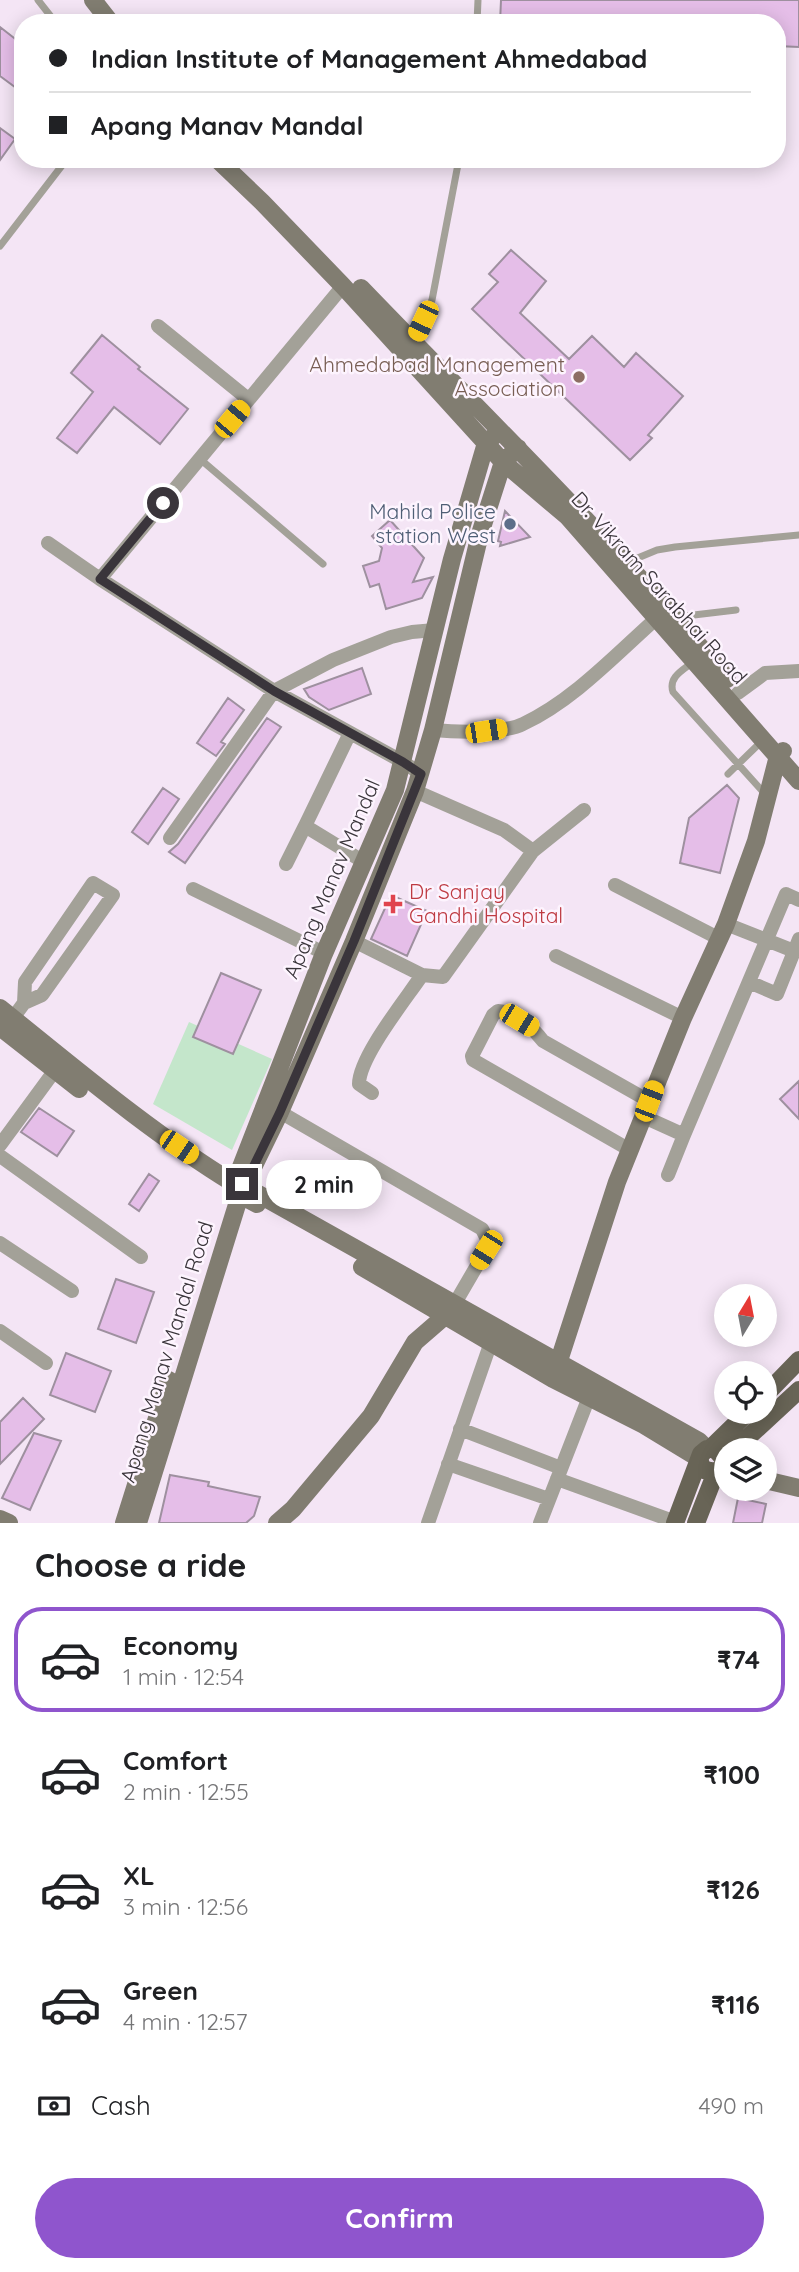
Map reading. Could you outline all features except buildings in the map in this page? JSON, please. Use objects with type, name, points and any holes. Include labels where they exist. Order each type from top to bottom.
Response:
[{"type":"main road","points":[[777,1383],[799,1360]]},
{"type":"main road","points":[[742,1438],[799,1390]]},
{"type":"main road","points":[[675,1522],[714,1464]]},
{"type":"main road","points":[[696,1523],[714,1468]]},
{"type":"street","points":[[93,0],[104,14]]},
{"type":"street","name":"Dr. Vikram Sarabhai Road","points":[[226,168],[343,286],[519,447],[628,563],[695,660],[764,739],[799,764]]},
{"type":"street","name":"Dr. Vikram Sarabhai Road","points":[[243,168],[270,194],[409,348],[503,462],[568,517],[738,692],[782,752],[799,781]]},
{"type":"street","points":[[100,579],[343,286]]},
{"type":"street","points":[[158,326],[248,400]]},
{"type":"street","points":[[486,443],[501,430]]},
{"type":"street","name":"Apang Manav Mandal","points":[[124,1523],[236,1188],[324,955],[395,790],[453,559],[486,443]]},
{"type":"street","name":"Apang Manav Mandal Road","points":[[138,1523],[236,1188],[280,1112],[354,941],[418,782],[480,534],[503,462],[519,447]]},
{"type":"street","points":[[48,543],[274,691],[403,762],[418,782],[504,830],[533,851]]},
{"type":"street","points":[[433,730],[486,731],[522,725],[569,695],[667,617]]},
{"type":"street","points":[[170,838],[274,691],[333,660],[391,637],[435,630]]},
{"type":"street","points":[[738,692],[765,673],[799,671]]},
{"type":"street","points":[[286,864],[350,733]]},
{"type":"street","points":[[555,1371],[617,1182],[683,1018],[723,931],[756,841],[782,752]]},
{"type":"street","points":[[354,941],[422,975],[443,977],[533,851],[584,810]]},
{"type":"street","points":[[305,826],[364,862]]},
{"type":"street","points":[[24,1003],[25,982],[93,883],[113,895],[42,995],[24,1003],[4,1018],[59,1065],[236,1188],[555,1371],[589,1397],[714,1458]]},
{"type":"street","points":[[615,885],[723,931],[797,945],[777,994],[749,982]]},
{"type":"street","points":[[192,888],[343,965]]},
{"type":"street","points":[[668,1175],[786,894],[799,900]]},
{"type":"street","points":[[556,956],[683,1018]]},
{"type":"street","points":[[785,974],[799,979]]},
{"type":"street","points":[[372,1093],[359,1083],[359,1077],[374,1045],[422,975]]},
{"type":"street","points":[[629,1150],[473,1060],[472,1056],[493,1015],[498,1011],[505,1012],[533,1028],[543,1041],[684,1135]]},
{"type":"street","points":[[0,1145],[59,1065]]},
{"type":"street","points":[[277,1523],[293,1509],[372,1416],[415,1342],[449,1311],[486,1250],[487,1239],[482,1229],[280,1112]]},
{"type":"street","points":[[0,1156],[141,1257]]},
{"type":"street","points":[[0,1243],[72,1291]]},
{"type":"street","points":[[449,1311],[491,1342],[699,1441],[714,1456]]},
{"type":"street","points":[[0,1331],[47,1363]]},
{"type":"street","points":[[428,1523],[491,1342]]},
{"type":"street","points":[[540,1523],[589,1397]]},
{"type":"street","points":[[460,1429],[675,1522]]},
{"type":"street","points":[[449,1464],[549,1499]]},
{"type":"street","points":[[777,1483],[799,1488]]},
{"type":"street","points":[[0,1519],[9,1523]]},
{"type":"lane","points":[[38,0],[49,14]]},
{"type":"lane","points":[[0,246],[60,168]]},
{"type":"lane","points":[[409,348],[432,300],[458,168]]},
{"type":"lane","points":[[200,458],[323,564]]},
{"type":"lane","points":[[628,563],[657,550],[675,547],[799,535]]},
{"type":"lane","points":[[667,617],[736,610]]},
{"type":"lane","points":[[695,660],[675,677],[671,687],[767,797]]},
{"type":"lane","points":[[728,774],[764,739]]},
{"type":"green space","points":[[189,1022],[272,1059],[232,1150],[153,1104]]},
{"type":"place","name":"Ahmedabad Management Association","points":[[579,377]]},
{"type":"place","name":"Mahila Police station West","points":[[510,524]]},
{"type":"place","name":"Dr Sanjay Gandhi Hospital","points":[[393,904]]},
{"type":"route","points":[[163,503],[100,579],[274,691],[421,774],[354,941],[280,1112],[243,1192],[239,1195],[231,1192],[232,1184],[242,1184]]}]
